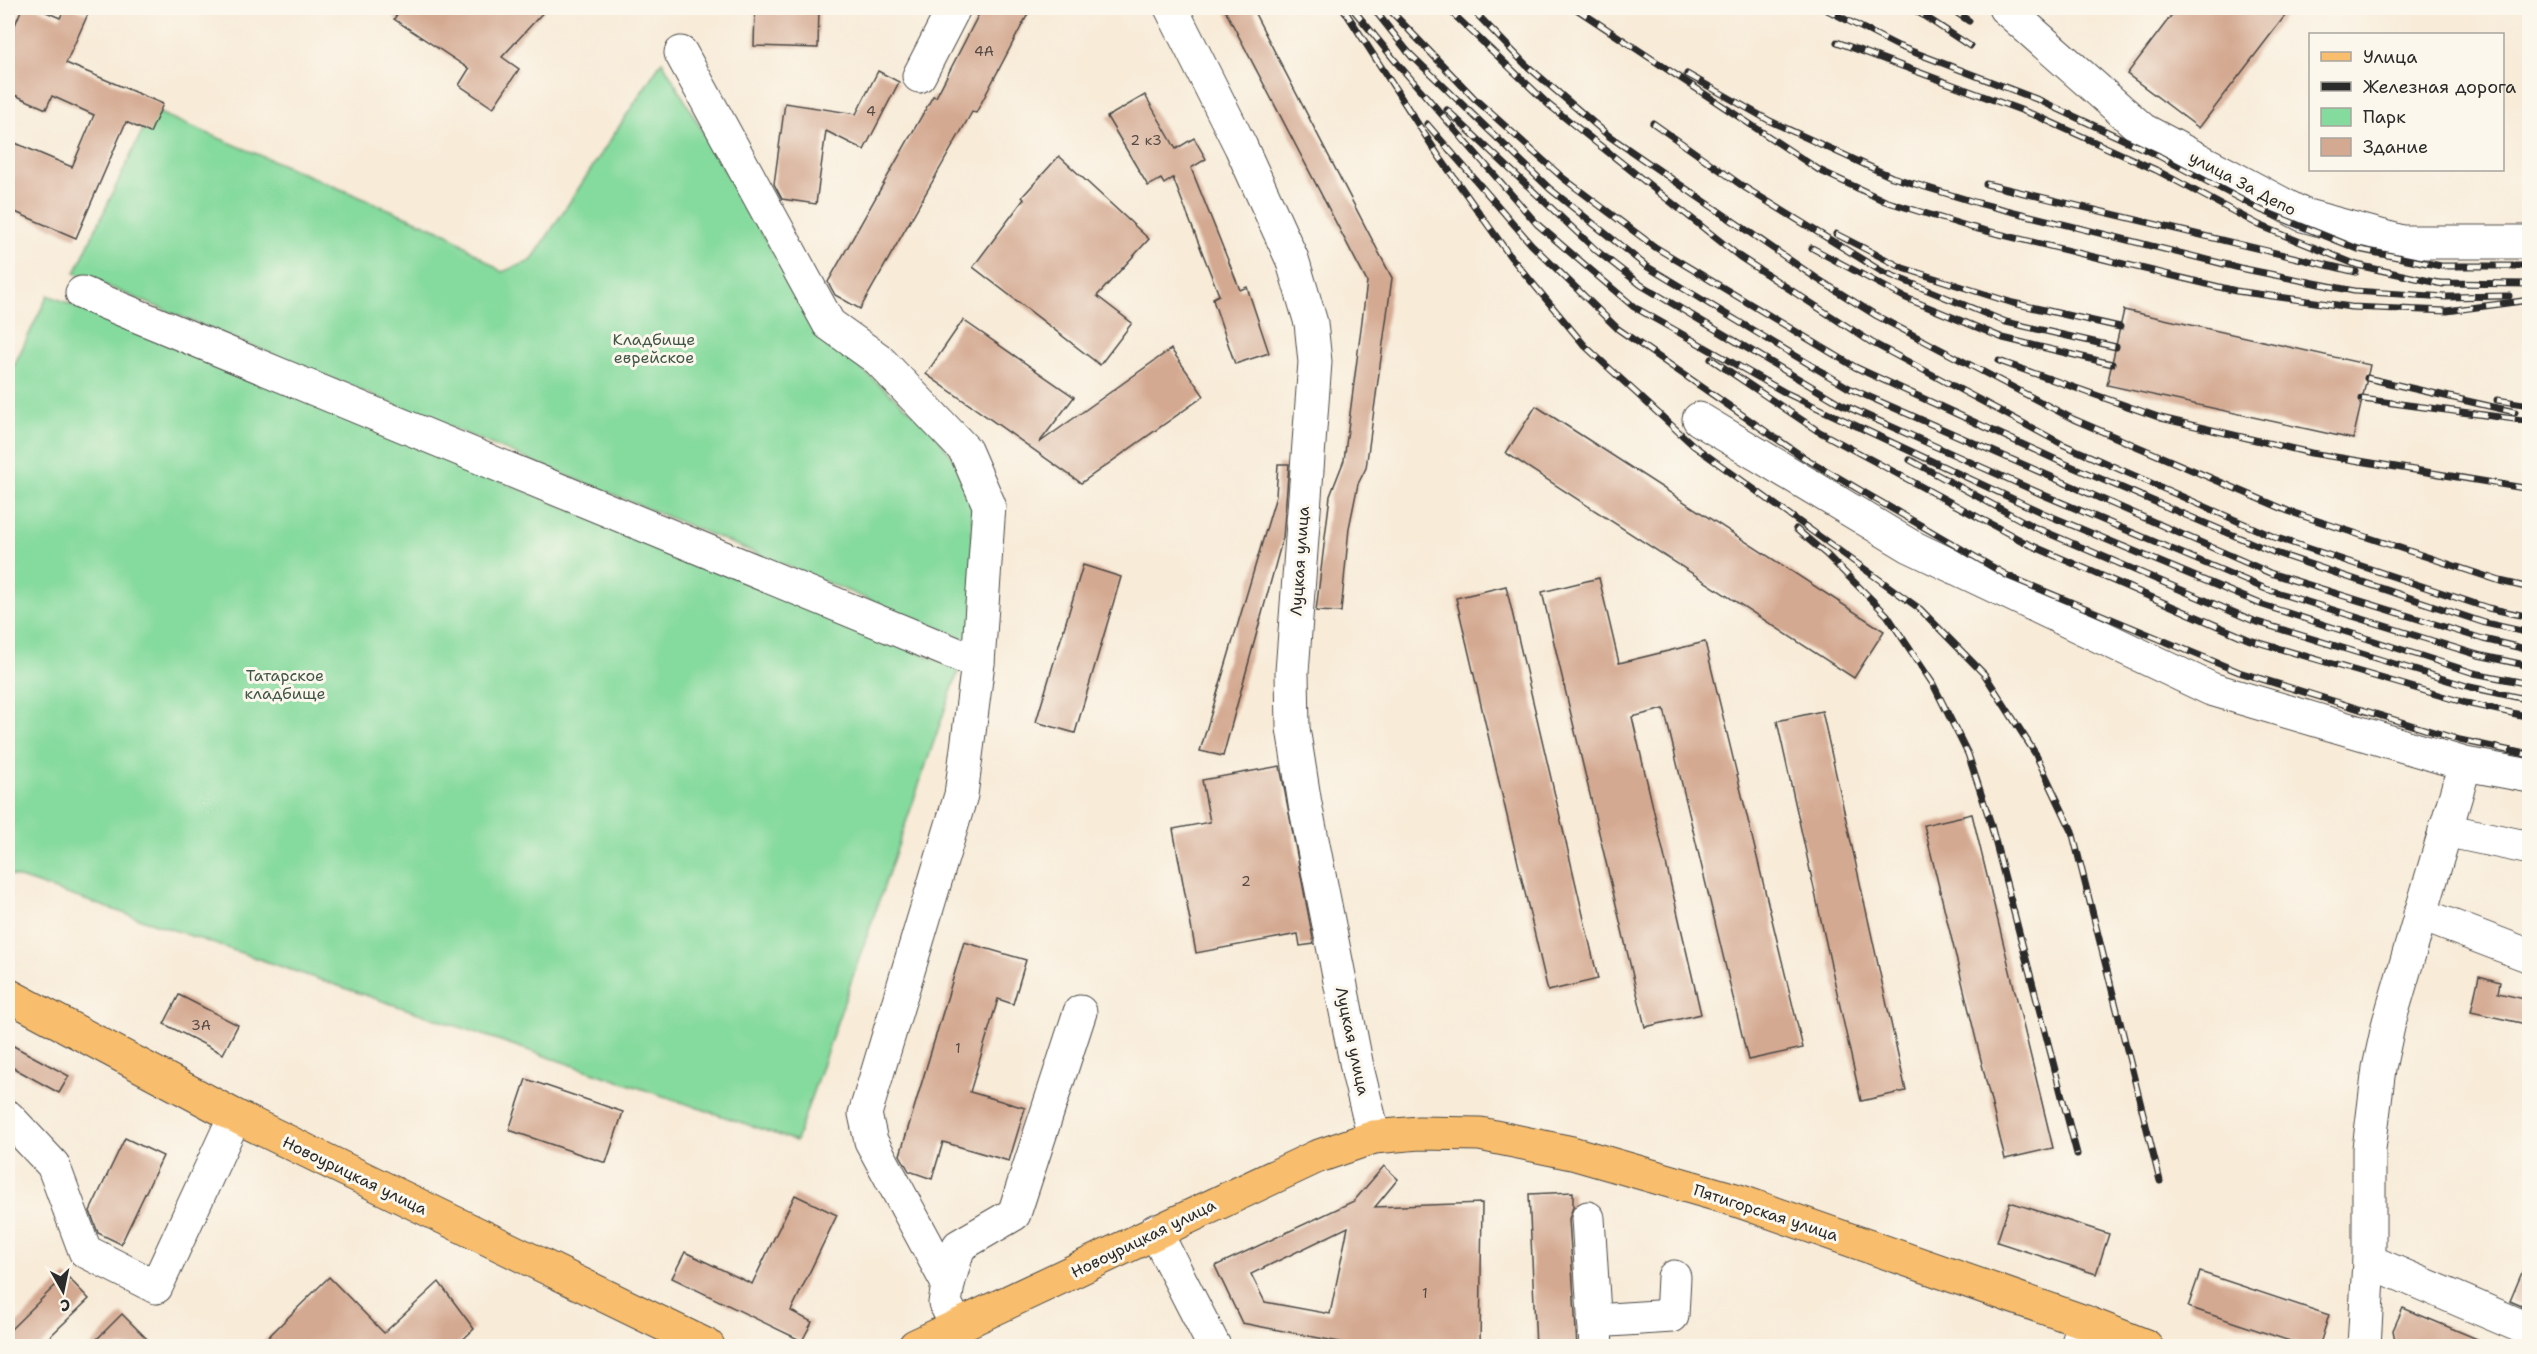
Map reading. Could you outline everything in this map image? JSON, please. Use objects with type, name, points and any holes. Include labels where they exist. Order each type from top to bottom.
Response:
[{"type":"main road","name":"Новоурицкая улица","points":[[8,995],[235,1116],[708,1347]]},
{"type":"main road","name":"Пятигорская улица","points":[[1374,1137],[1419,1133],[1480,1134],[1572,1153],[1739,1201],[2081,1334],[2146,1347]]},
{"type":"main road","name":"Новоурицкая улица","points":[[915,1347],[1316,1157],[1374,1137]]},
{"type":"street","points":[[919,76],[954,8]]},
{"type":"street","name":"Луцкая улица","points":[[1171,8],[1241,147],[1292,259],[1311,324],[1315,362],[1292,672],[1293,728],[1305,804],[1358,1071],[1374,1137]]},
{"type":"street","name":"улица За Депо","points":[[2005,8],[2143,130],[2303,215],[2402,242],[2529,242]]},
{"type":"street","points":[[681,53],[829,324],[878,359],[965,450],[989,505],[978,663],[961,795],[865,1114],[871,1141],[948,1284]]},
{"type":"street","points":[[82,292],[978,663]]},
{"type":"street","points":[[1699,419],[1910,546],[2211,689],[2465,764],[2529,776]]},
{"type":"street","points":[[2364,1347],[2369,1261],[2369,1149],[2379,1068],[2389,1022],[2465,764]]},
{"type":"street","points":[[2445,830],[2529,848]]},
{"type":"street","points":[[2420,914],[2529,956]]},
{"type":"street","points":[[958,1328],[945,1304],[959,1246],[1014,1214],[1080,1012]]},
{"type":"street","points":[[8,1117],[53,1165],[85,1251],[156,1287],[235,1116]]},
{"type":"street","points":[[1588,1218],[1595,1334],[1672,1316],[1674,1277]]},
{"type":"street","points":[[1155,1232],[1214,1347]]},
{"type":"street","points":[[2369,1261],[2529,1330]]},
{"type":"green space","name":"Кладбище еврейское","points":[[662,61],[820,334],[931,428],[972,484],[974,643],[75,273],[152,110],[448,234],[502,272],[531,261]]},
{"type":"green space","name":"Татарское кладбище","points":[[48,295],[959,669],[796,1141],[8,874],[8,378]]},
{"type":"building","points":[[22,8],[37,8],[60,18],[65,8],[73,8],[88,14],[66,63],[163,104],[150,133],[126,122],[76,238],[8,209],[8,140],[72,167],[94,115],[52,96],[46,109],[8,92],[8,42]]},
{"type":"building","points":[[401,8],[547,8],[502,57],[519,69],[493,108],[459,85],[469,69],[394,19]]},
{"type":"building","points":[[755,8],[819,8],[818,48],[754,46]]},
{"type":"building","points":[[982,8],[1031,8],[976,113],[972,112],[860,309],[835,295],[828,282],[933,96],[936,97]]},
{"type":"building","points":[[1224,8],[1252,8],[1392,278],[1366,468],[1358,484],[1349,528],[1341,612],[1316,611],[1330,496],[1344,460],[1367,282]]},
{"type":"building","points":[[2177,8],[2291,8],[2199,128],[2127,74]]},
{"type":"building","points":[[878,71],[899,82],[864,150],[826,131],[816,204],[782,199],[774,184],[785,103],[856,114]]},
{"type":"building","points":[[1145,95],[1176,149],[1194,138],[1206,159],[1191,168],[1240,290],[1247,287],[1269,353],[1235,364],[1214,303],[1213,298],[1219,295],[1173,178],[1164,184],[1161,179],[1148,186],[1107,117]]},
{"type":"building","points":[[1059,156],[1149,239],[1097,296],[1132,323],[1100,365],[973,267],[1024,199],[1022,197]]},
{"type":"building","points":[[2124,310],[2370,365],[2353,439],[2107,385]]},
{"type":"building","points":[[963,320],[1074,397],[1039,443],[1171,349],[1204,396],[1081,483],[926,374]]},
{"type":"building","points":[[1536,406],[1884,631],[1854,678],[1506,453]]},
{"type":"building","points":[[1278,464],[1289,464],[1283,537],[1223,756],[1200,751],[1276,496]]},
{"type":"building","points":[[1083,565],[1121,577],[1075,733],[1036,722]]},
{"type":"building","points":[[1599,578],[1619,663],[1705,642],[1803,1048],[1748,1060],[1664,709],[1632,717],[1701,1014],[1645,1027],[1542,592]]},
{"type":"building","points":[[1506,586],[1598,979],[1548,991],[1456,598]]},
{"type":"building","points":[[1822,711],[1906,1091],[1861,1101],[1777,721]]},
{"type":"building","points":[[1280,766],[1314,944],[1300,946],[1298,934],[1196,953],[1173,829],[1210,822],[1202,780]]},
{"type":"building","points":[[1972,814],[2053,1148],[2005,1159],[1924,825]]},
{"type":"building","points":[[964,942],[1026,960],[1013,1004],[998,999],[970,1092],[1025,1108],[1009,1161],[943,1142],[932,1179],[909,1171],[900,1155]]},
{"type":"building","points":[[2479,976],[2500,982],[2498,993],[2529,1000],[2526,1024],[2471,1012]]},
{"type":"building","points":[[179,995],[238,1025],[223,1054],[164,1024]]},
{"type":"building","points":[[8,1043],[69,1076],[59,1093],[8,1065]]},
{"type":"building","points":[[526,1079],[623,1112],[606,1163],[509,1130]]},
{"type":"building","points":[[125,1138],[163,1156],[121,1244],[98,1233],[90,1211]]},
{"type":"building","points":[[1384,1166],[1398,1179],[1375,1207],[1482,1203],[1480,1347],[1365,1347],[1242,1323],[1215,1266],[1354,1201]],"holes":[[[1348,1227],[1330,1314],[1265,1302],[1251,1274]]]},
{"type":"building","points":[[1573,1192],[1573,1207],[1569,1219],[1577,1347],[1536,1347],[1529,1194]]},
{"type":"building","points":[[795,1195],[837,1215],[791,1311],[812,1322],[802,1341],[672,1278],[685,1252],[752,1284]]},
{"type":"building","points":[[2010,1202],[2109,1234],[2096,1274],[1997,1242]]},
{"type":"building","points":[[2529,1256],[2529,1309],[2510,1301]]},
{"type":"building","points":[[2200,1272],[2329,1315],[2319,1347],[2308,1347],[2188,1307]]},
{"type":"building","points":[[66,1275],[89,1299],[39,1347],[14,1347],[8,1340],[8,1332]]},
{"type":"building","points":[[329,1277],[384,1333],[439,1282],[474,1329],[455,1347],[258,1347]]},
{"type":"building","points":[[2403,1308],[2494,1347],[2396,1347],[2393,1330]]},
{"type":"building","points":[[122,1314],[155,1347],[89,1347]]},
{"type":"railway","points":[[1343,8],[1438,155],[1510,256],[1585,346],[1694,446],[1920,609],[1985,675],[2035,753],[2072,831],[2160,1181]]},
{"type":"railway","points":[[1352,8],[1537,224],[1634,307],[1786,393],[2043,513],[2263,605],[2474,673],[2530,684]]},
{"type":"railway","points":[[1373,8],[1412,57]]},
{"type":"railway","points":[[1388,8],[1475,99],[1563,178],[1655,247],[1855,367],[2061,462],[2273,552],[2485,623],[2530,633]]},
{"type":"railway","points":[[1447,8],[1549,105],[1740,257],[1871,342],[2062,444],[2274,537],[2488,608],[2530,617]]},
{"type":"railway","points":[[1471,8],[1526,65],[1609,136],[1816,278],[1877,316],[2073,419],[2288,511],[2500,581],[2530,588]]},
{"type":"railway","points":[[1575,8],[1819,170],[1885,201],[1970,227],[2236,291],[2351,307],[2447,311],[2530,300]]},
{"type":"railway","points":[[1823,8],[1898,46],[2039,100],[2159,156],[2261,210],[2358,249],[2441,266],[2530,266]]},
{"type":"railway","points":[[1912,8],[1970,46]]},
{"type":"railway","points":[[1950,8],[1969,21]]},
{"type":"railway","points":[[1837,42],[2037,116],[2156,170],[2259,225],[2357,265],[2443,284]]},
{"type":"railway","points":[[1407,51],[1550,189],[1646,266],[1849,388],[2270,573],[2483,639],[2530,650]]},
{"type":"railway","points":[[1687,74],[1770,121],[1892,177],[1978,203],[2240,268],[2354,291],[2446,297],[2509,296]]},
{"type":"railway","points":[[1447,110],[1597,251],[1641,285],[1841,404],[2046,496],[2266,589],[2478,655],[2530,666]]},
{"type":"railway","points":[[1653,123],[1744,187],[1881,271],[2006,322],[2116,347]]},
{"type":"railway","points":[[1427,124],[1531,244],[1618,329],[1803,457],[2008,576],[2239,672],[2460,740],[2530,755]]},
{"type":"railway","points":[[1986,184],[2356,272]]},
{"type":"railway","points":[[1836,234],[1903,268],[2013,303],[2120,327]]},
{"type":"railway","points":[[1812,248],[1906,298],[2003,338],[2112,364]]},
{"type":"railway","points":[[2437,283],[2530,284]]},
{"type":"railway","points":[[1711,359],[1818,431],[2026,543],[2250,640],[2466,703],[2530,717]]},
{"type":"railway","points":[[1999,361],[2161,418],[2311,453],[2530,489]]},
{"type":"railway","points":[[2367,378],[2515,412]]},
{"type":"railway","points":[[2362,399],[2530,421]]},
{"type":"railway","points":[[2497,400],[2530,405]]},
{"type":"railway","points":[[1910,460],[2034,527],[2254,621],[2470,687],[2530,700]]},
{"type":"railway","points":[[1796,529],[1826,554],[1887,615],[1933,684],[1968,754],[1990,821],[2077,1154]]}]
